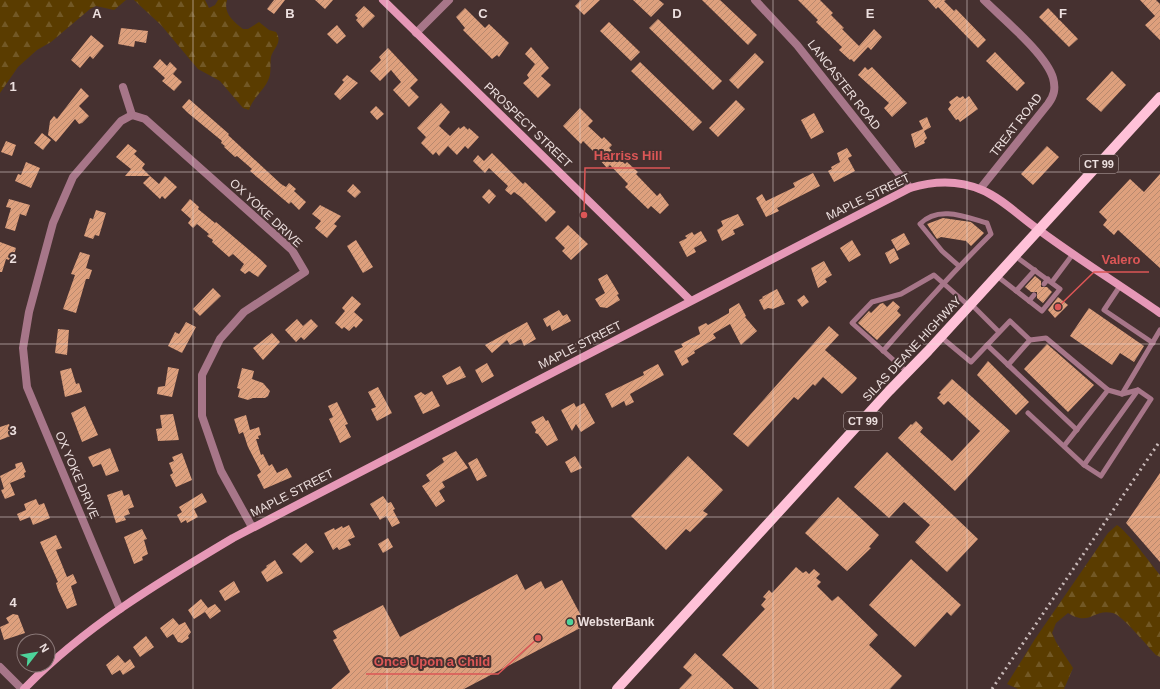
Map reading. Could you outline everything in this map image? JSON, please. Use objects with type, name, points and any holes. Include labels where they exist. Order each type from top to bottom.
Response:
[{"type":"main road","name":"PROSPECT STREET","points":[[383,0],[690,300]]},
{"type":"main road","name":"SILAS DEANE HIGHWAY","points":[[617,689],[1160,98]]},
{"type":"main road","name":"MAPLE STREET","points":[[23,689],[59,655],[120,609],[163,579],[252,527],[910,188],[938,182],[960,184],[980,189],[997,198],[1038,230],[1160,313]]},
{"type":"street","points":[[416,33],[449,0]]},
{"type":"street","name":"LANCASTER ROAD","points":[[755,0],[797,45],[910,188]]},
{"type":"street","name":"TREAT ROAD","points":[[980,189],[1054,97],[1055,89],[1051,72],[1043,60],[984,0]]},
{"type":"street","points":[[123,86],[132,115]]},
{"type":"street","name":"OX YOKE DRIVE","points":[[120,609],[27,387],[23,348],[29,312],[53,223],[73,177],[113,129],[132,115],[145,119],[292,250],[305,272],[244,312],[220,339],[202,375],[202,416],[221,471],[252,527]]},
{"type":"street","points":[[0,668],[23,689]]},
{"type":"lane","points":[[883,351],[943,283],[991,234],[987,223],[953,213],[927,217],[920,224],[942,251],[959,266]]},
{"type":"lane","points":[[1044,284],[1050,281],[1073,254]]},
{"type":"lane","points":[[997,276],[1042,311],[1060,289],[1015,256]]},
{"type":"lane","points":[[1016,291],[1035,270]]},
{"type":"lane","points":[[907,372],[852,323],[872,302],[901,294],[934,275],[999,332]]},
{"type":"lane","points":[[1120,286],[1104,310],[1153,343]]},
{"type":"lane","points":[[1029,301],[1034,295]]},
{"type":"lane","points":[[941,336],[971,362],[1010,321],[1030,340]]},
{"type":"lane","points":[[1122,394],[1160,330]]},
{"type":"lane","points":[[1008,365],[1030,340],[1046,338],[1108,390],[1122,394],[1138,390],[1151,399],[1101,476],[1084,465],[1028,412]]},
{"type":"lane","points":[[987,345],[1077,430]]},
{"type":"lane","points":[[1064,446],[1108,390]]},
{"type":"lane","points":[[1084,465],[1138,390]]},
{"type":"green space","points":[[0,0],[126,0],[114,10],[96,6],[90,9],[51,42],[37,50],[18,67],[0,93]]},
{"type":"green space","points":[[134,0],[205,0],[209,8],[215,5],[218,0],[227,0],[226,9],[228,13],[232,20],[243,29],[248,29],[259,22],[269,30],[276,32],[278,35],[278,41],[277,46],[271,56],[269,78],[265,86],[253,101],[249,110],[243,108],[220,81],[198,69],[161,25]]},
{"type":"green space","points":[[1117,525],[1132,540],[1160,575],[1160,657],[1156,655],[1122,619],[1113,613],[1106,612],[1087,618],[1082,618],[1075,617],[1068,613],[1056,623],[1052,633],[1056,642],[1073,668],[1064,689],[1018,689],[1007,684],[1035,639],[1108,533]]},
{"type":"building","points":[[274,0],[285,0],[274,14],[267,9]]},
{"type":"building","points":[[315,0],[333,0],[325,9]]},
{"type":"building","points":[[581,0],[600,0],[584,15],[575,6]]},
{"type":"building","points":[[633,0],[659,0],[664,4],[651,17]]},
{"type":"building","points":[[702,0],[720,0],[757,35],[748,45]]},
{"type":"building","points":[[798,0],[820,0],[833,13],[831,15],[844,28],[842,29],[859,46],[874,29],[882,37],[871,50],[868,47],[854,62],[839,50],[842,47],[816,22],[818,20]]},
{"type":"building","points":[[928,0],[946,0],[944,1],[954,11],[956,9],[986,40],[978,48],[938,7],[936,9]]},
{"type":"building","points":[[1140,0],[1156,0],[1160,4],[1160,40],[1145,25],[1155,16]]},
{"type":"building","points":[[364,6],[375,16],[363,28],[356,20],[358,18],[355,15]]},
{"type":"building","points":[[465,8],[485,28],[489,24],[509,43],[499,57],[497,55],[492,59],[463,30],[465,28],[456,17]]},
{"type":"building","points":[[1048,8],[1078,39],[1069,47],[1039,17]]},
{"type":"building","points":[[658,19],[722,81],[713,90],[649,28]]},
{"type":"building","points":[[609,22],[640,52],[631,61],[600,31]]},
{"type":"building","points":[[337,25],[346,36],[337,44],[327,34]]},
{"type":"building","points":[[121,28],[148,31],[146,43],[135,41],[134,47],[118,44]]},
{"type":"building","points":[[91,35],[104,46],[93,59],[90,56],[80,68],[71,60]]},
{"type":"building","points":[[531,47],[549,68],[541,76],[551,85],[538,98],[523,83],[529,78],[527,75],[535,64],[525,54]]},
{"type":"building","points":[[388,48],[418,80],[410,88],[419,97],[409,107],[393,90],[401,82],[391,70],[380,81],[370,71],[381,60],[379,57]]},
{"type":"building","points":[[995,52],[1025,83],[1017,91],[986,61]]},
{"type":"building","points":[[755,53],[764,62],[738,89],[729,80]]},
{"type":"building","points":[[160,59],[167,66],[170,62],[177,69],[173,74],[182,82],[174,91],[162,81],[165,78],[153,67]]},
{"type":"building","points":[[640,62],[702,122],[693,131],[631,71]]},
{"type":"building","points":[[865,67],[868,70],[872,67],[907,103],[892,117],[884,108],[889,103],[858,75]]},
{"type":"building","points":[[1112,71],[1126,85],[1101,112],[1086,99]]},
{"type":"building","points":[[347,75],[358,83],[340,100],[334,94],[344,82],[342,80]]},
{"type":"building","points":[[81,88],[89,96],[79,106],[89,116],[79,124],[75,119],[56,142],[48,135],[50,121],[54,116],[57,119]]},
{"type":"building","points":[[957,96],[960,98],[963,96],[965,99],[969,96],[978,109],[960,122],[958,119],[956,120],[948,109],[951,105],[949,102]]},
{"type":"building","points":[[189,99],[229,134],[228,135],[281,184],[286,187],[289,183],[296,189],[294,191],[306,202],[299,210],[291,202],[289,204],[250,171],[252,169],[237,156],[235,157],[224,147],[225,146],[221,143],[222,141],[182,107]]},
{"type":"building","points":[[736,100],[745,109],[718,137],[709,128]]},
{"type":"building","points":[[441,103],[450,112],[439,126],[450,136],[459,127],[460,129],[464,126],[468,130],[469,128],[479,137],[468,149],[465,146],[457,155],[448,146],[439,156],[436,152],[433,155],[421,143],[426,137],[417,128]]},
{"type":"building","points":[[376,106],[384,114],[377,120],[370,112]]},
{"type":"building","points":[[580,108],[593,121],[588,126],[602,139],[604,137],[612,145],[609,148],[625,164],[627,162],[638,172],[636,174],[657,196],[660,193],[669,205],[660,214],[651,206],[648,209],[625,187],[628,184],[610,165],[607,168],[599,159],[600,158],[583,141],[581,144],[563,126]]},
{"type":"building","points":[[814,113],[824,132],[811,139],[801,120]]},
{"type":"building","points":[[927,117],[931,127],[924,131],[927,138],[924,141],[925,143],[915,148],[911,134],[923,129],[919,121]]},
{"type":"building","points":[[42,133],[51,140],[43,150],[34,143]]},
{"type":"building","points":[[6,141],[16,145],[12,156],[1,152]]},
{"type":"building","points":[[128,144],[137,151],[134,154],[145,164],[142,168],[150,176],[125,176],[131,169],[116,157]]},
{"type":"building","points":[[1047,146],[1059,157],[1033,185],[1021,174]]},
{"type":"building","points":[[847,148],[852,156],[848,158],[855,171],[834,182],[828,171],[832,169],[831,167],[840,162],[837,153]]},
{"type":"building","points":[[492,153],[523,184],[525,182],[556,212],[546,222],[521,197],[514,192],[511,195],[505,190],[508,186],[489,168],[485,173],[473,161],[478,155],[484,161]]},
{"type":"building","points":[[26,162],[40,168],[31,188],[15,181],[18,174],[21,175]]},
{"type":"building","points":[[813,173],[820,186],[777,208],[779,211],[766,217],[756,198],[762,194],[766,201],[795,187],[793,183]]},
{"type":"building","points":[[1160,174],[1160,268],[1118,230],[1114,235],[1103,225],[1107,220],[1099,212],[1130,179],[1144,192]]},
{"type":"building","points":[[150,176],[159,184],[165,176],[177,187],[165,199],[162,196],[160,199],[143,183]]},
{"type":"building","points":[[353,184],[361,192],[355,198],[347,191]]},
{"type":"building","points":[[489,189],[496,196],[489,204],[482,197]]},
{"type":"building","points":[[9,199],[30,205],[26,216],[20,214],[15,231],[5,228],[11,208],[6,207]]},
{"type":"building","points":[[190,199],[199,207],[198,209],[215,223],[216,222],[267,266],[258,277],[249,271],[245,274],[240,270],[244,264],[233,254],[229,257],[212,242],[213,240],[207,236],[209,234],[197,224],[193,228],[188,223],[191,219],[181,210]]},
{"type":"building","points":[[320,205],[341,216],[334,224],[337,226],[327,238],[315,228],[321,221],[312,214]]},
{"type":"building","points":[[96,210],[106,213],[99,236],[95,235],[93,239],[84,236],[90,218],[93,219]]},
{"type":"building","points":[[738,214],[744,225],[733,230],[735,234],[722,241],[717,230],[723,226],[721,221]]},
{"type":"building","points":[[943,218],[971,222],[984,233],[971,246],[966,241],[941,237],[937,239],[927,224]]},
{"type":"building","points":[[568,225],[588,244],[571,260],[562,251],[565,248],[555,238]]},
{"type":"building","points":[[701,231],[707,241],[694,248],[696,252],[687,257],[679,242],[687,238],[685,236],[692,232],[694,235]]},
{"type":"building","points":[[904,233],[910,244],[897,251],[891,240]]},
{"type":"building","points":[[356,240],[373,267],[363,273],[347,246]]},
{"type":"building","points":[[852,240],[861,255],[849,262],[840,248]]},
{"type":"building","points":[[0,242],[16,248],[12,261],[6,259],[2,272],[0,272]]},
{"type":"building","points":[[894,248],[899,259],[890,264],[885,253]]},
{"type":"building","points":[[80,252],[90,255],[86,268],[92,270],[89,279],[86,279],[76,313],[63,309],[75,275],[71,274]]},
{"type":"building","points":[[824,261],[832,275],[825,279],[827,282],[818,288],[811,268]]},
{"type":"building","points":[[607,274],[619,294],[617,295],[620,300],[607,308],[600,307],[595,299],[605,293],[598,279]]},
{"type":"building","points":[[1035,276],[1041,281],[1041,287],[1047,287],[1052,292],[1043,303],[1037,298],[1037,292],[1031,292],[1025,287]]},
{"type":"building","points":[[213,288],[221,296],[200,316],[193,309]]},
{"type":"building","points":[[777,289],[785,304],[773,309],[768,308],[764,310],[759,300]]},
{"type":"building","points":[[804,295],[809,302],[802,307],[797,300]]},
{"type":"building","points":[[352,296],[361,304],[354,312],[363,320],[356,328],[354,326],[349,331],[344,327],[342,329],[335,323],[345,311],[342,308]]},
{"type":"building","points":[[1058,297],[1068,305],[1055,318],[1048,310]]},
{"type":"building","points":[[893,301],[900,307],[897,311],[901,315],[877,340],[858,323],[869,311],[871,313],[880,304],[883,303],[887,307]]},
{"type":"building","points":[[739,303],[746,316],[745,317],[757,331],[741,345],[730,324],[713,334],[716,338],[694,351],[695,353],[687,358],[689,362],[682,366],[674,351],[683,347],[681,344],[700,334],[698,327],[706,323],[708,325],[729,313],[729,309]]},
{"type":"building","points":[[1089,308],[1144,346],[1134,362],[1120,353],[1112,365],[1070,336]]},
{"type":"building","points":[[559,310],[563,316],[567,314],[571,321],[552,331],[550,325],[547,327],[543,319]]},
{"type":"building","points":[[297,319],[303,326],[311,319],[318,326],[304,340],[301,337],[296,342],[285,330]]},
{"type":"building","points":[[186,322],[196,327],[182,353],[168,346],[175,332],[179,334]]},
{"type":"building","points":[[527,322],[536,339],[524,346],[521,339],[510,345],[507,340],[492,353],[485,345]]},
{"type":"building","points":[[829,326],[839,335],[825,350],[857,378],[855,381],[842,394],[823,377],[815,386],[813,384],[798,400],[794,397],[748,447],[733,434]]},
{"type":"building","points":[[58,329],[69,330],[67,355],[55,353]]},
{"type":"building","points":[[272,333],[280,342],[263,360],[253,348]]},
{"type":"building","points":[[1047,344],[1094,385],[1068,412],[1024,369]]},
{"type":"building","points":[[988,361],[1029,402],[1016,415],[977,375]]},
{"type":"building","points":[[487,363],[494,376],[482,383],[475,370]]},
{"type":"building","points":[[658,364],[664,375],[630,394],[634,402],[626,406],[624,401],[612,408],[605,394],[644,375],[643,372]]},
{"type":"building","points":[[460,366],[466,377],[447,385],[442,376]]},
{"type":"building","points":[[168,367],[179,369],[172,397],[157,394],[158,387],[165,386]]},
{"type":"building","points":[[71,368],[76,384],[79,383],[82,392],[65,397],[60,371]]},
{"type":"building","points":[[242,368],[254,371],[252,379],[263,383],[270,391],[268,396],[265,398],[253,398],[248,400],[238,397],[240,389],[237,388]]},
{"type":"building","points":[[952,379],[1010,431],[955,491],[898,438],[911,424],[912,425],[916,421],[923,428],[920,432],[952,461],[980,431],[948,401],[944,405],[937,398],[941,394],[939,393]]},
{"type":"building","points":[[378,387],[392,413],[377,421],[371,409],[376,407],[368,392]]},
{"type":"building","points":[[432,391],[440,406],[423,414],[414,396],[421,392],[425,395]]},
{"type":"building","points":[[337,402],[348,424],[345,425],[351,437],[340,443],[329,419],[333,417],[328,406]]},
{"type":"building","points":[[574,403],[576,407],[584,403],[595,423],[581,432],[576,424],[572,431],[561,410]]},
{"type":"building","points":[[85,406],[98,435],[82,442],[71,413]]},
{"type":"building","points":[[173,414],[179,440],[158,441],[156,429],[162,428],[160,415]]},
{"type":"building","points":[[246,415],[250,430],[259,427],[261,435],[258,436],[259,439],[256,439],[261,455],[263,454],[269,466],[272,464],[277,473],[287,468],[292,477],[264,489],[257,475],[261,472],[248,447],[243,432],[239,434],[234,419]]},
{"type":"building","points":[[543,416],[546,421],[548,420],[558,440],[547,446],[538,434],[535,433],[536,430],[531,422]]},
{"type":"building","points":[[9,424],[13,435],[0,440],[0,427]]},
{"type":"building","points":[[110,448],[119,471],[106,476],[101,464],[93,467],[88,457]]},
{"type":"building","points":[[456,451],[468,468],[442,482],[445,487],[439,491],[445,501],[436,507],[422,486],[430,481],[426,475],[444,462],[442,458]]},
{"type":"building","points":[[887,452],[978,539],[947,572],[915,542],[930,525],[904,502],[889,518],[854,487]]},
{"type":"building","points":[[182,453],[192,480],[176,487],[170,475],[173,473],[169,463],[174,461],[172,457]]},
{"type":"building","points":[[575,456],[582,468],[571,473],[565,462]]},
{"type":"building","points":[[688,456],[723,490],[703,511],[708,514],[690,532],[686,529],[666,550],[631,516]]},
{"type":"building","points":[[477,458],[487,476],[477,481],[468,463]]},
{"type":"building","points":[[22,462],[26,472],[24,473],[25,477],[10,483],[15,495],[5,499],[1,490],[4,489],[0,476],[16,468],[15,464]]},
{"type":"building","points":[[1160,473],[1160,562],[1126,523]]},
{"type":"building","points":[[122,490],[124,496],[129,494],[134,507],[128,509],[130,514],[124,516],[126,520],[116,523],[107,495]]},
{"type":"building","points":[[202,493],[207,502],[194,509],[198,517],[187,523],[186,520],[181,523],[177,515],[182,512],[179,507]]},
{"type":"building","points":[[383,496],[388,503],[391,502],[395,509],[393,510],[400,523],[392,527],[386,516],[380,520],[370,504]]},
{"type":"building","points":[[838,497],[879,535],[869,547],[871,548],[847,571],[805,533]]},
{"type":"building","points":[[36,499],[39,505],[44,503],[50,518],[33,525],[30,517],[20,521],[17,514],[26,510],[24,504]]},
{"type":"building","points":[[349,525],[355,537],[348,540],[351,545],[339,550],[337,547],[333,550],[324,533],[334,528],[335,530],[342,526],[343,528]]},
{"type":"building","points":[[142,529],[147,539],[144,540],[148,554],[142,557],[143,560],[134,564],[124,537]]},
{"type":"building","points":[[56,535],[62,548],[56,550],[67,577],[73,574],[77,583],[71,586],[77,605],[67,609],[58,590],[56,583],[58,582],[40,542]]},
{"type":"building","points":[[388,538],[393,547],[383,553],[378,544]]},
{"type":"building","points":[[306,543],[314,552],[301,563],[292,554]]},
{"type":"building","points":[[911,559],[961,605],[951,616],[947,612],[915,647],[869,605]]},
{"type":"building","points":[[275,560],[283,573],[267,582],[261,572],[267,567],[266,566]]},
{"type":"building","points":[[796,567],[803,573],[806,571],[809,574],[814,569],[820,574],[816,578],[821,582],[817,586],[832,601],[838,596],[878,635],[869,645],[902,676],[890,689],[759,689],[722,655],[765,609],[761,605],[766,599],[763,597],[769,590],[772,593]]},
{"type":"building","points":[[517,574],[525,590],[541,581],[545,589],[562,580],[586,625],[464,689],[331,689],[350,672],[333,640],[337,638],[333,631],[383,605],[400,637]]},
{"type":"building","points":[[234,581],[240,592],[225,601],[219,591]]},
{"type":"building","points":[[201,599],[208,608],[215,604],[221,611],[210,619],[205,612],[194,619],[188,610]]},
{"type":"building","points":[[13,614],[18,615],[25,633],[16,633],[16,636],[4,640],[0,627],[9,623],[6,618]]},
{"type":"building","points":[[173,618],[179,625],[185,622],[191,632],[188,636],[189,638],[182,643],[178,642],[173,634],[167,638],[160,628]]},
{"type":"building","points":[[146,636],[154,647],[140,657],[133,647]]},
{"type":"building","points":[[695,653],[734,689],[679,689],[692,675],[683,667]]},
{"type":"building","points":[[118,655],[125,663],[130,659],[135,667],[123,675],[120,670],[112,675],[106,665]]},
{"type":"railway","points":[[992,689],[1160,441]]},
{"type":"place","name":"Harriss Hill","points":[[584,215]]},
{"type":"place","name":"Valero","points":[[1058,307]]},
{"type":"place","name":"WebsterBank","points":[[570,622]]},
{"type":"place","name":"Once Upon a Child","points":[[538,638]]}]
